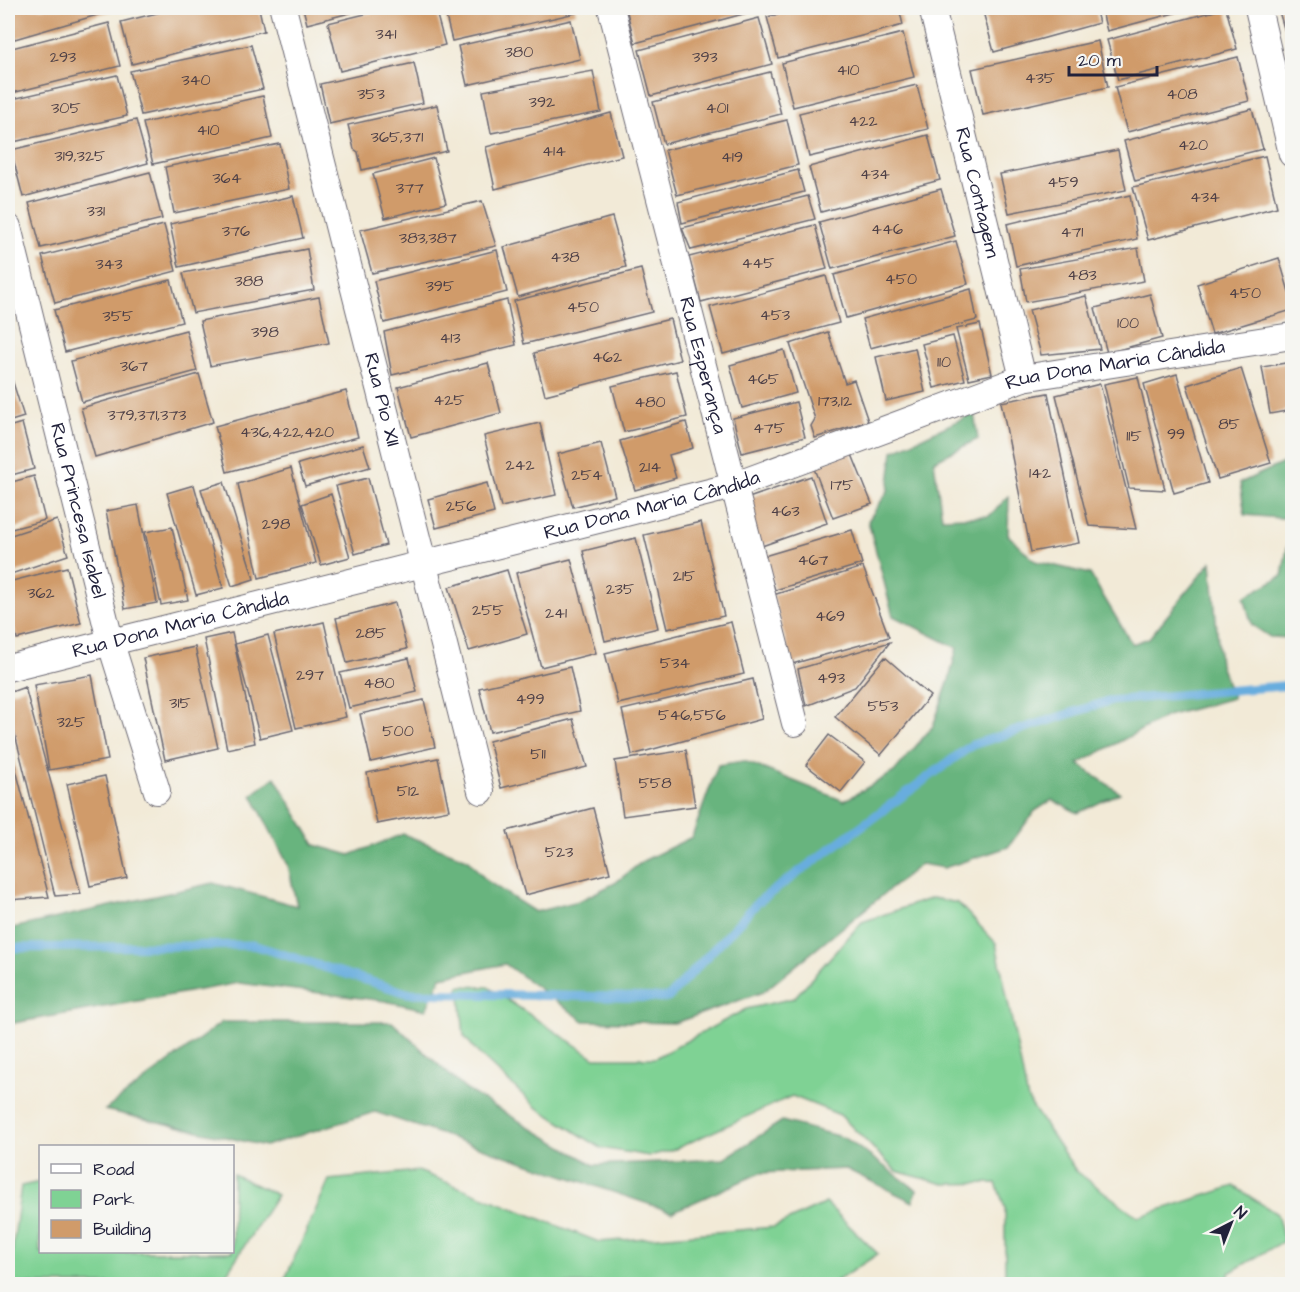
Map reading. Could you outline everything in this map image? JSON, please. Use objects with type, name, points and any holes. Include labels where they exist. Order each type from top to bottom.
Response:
[{"type":"street","name":"Rua Pio XII","points":[[283,8],[481,790]]},
{"type":"street","name":"Rua Esperança","points":[[611,8],[795,723]]},
{"type":"street","name":"Rua Contagem","points":[[932,8],[1023,378]]},
{"type":"street","points":[[1258,8],[1293,154]]},
{"type":"street","name":"Rua Princesa Isabel","points":[[8,227],[111,644],[157,791]]},
{"type":"street","name":"Rua Dona Maria Cândida","points":[[8,668],[111,644],[733,486],[1023,378],[1293,336]]},
{"type":"green space","points":[[974,413],[978,439],[934,461],[942,518],[989,516],[1009,496],[1008,535],[1035,561],[1090,574],[1132,644],[1149,638],[1211,562],[1220,665],[1233,698],[1167,716],[1078,764],[1120,793],[1078,813],[1052,800],[1035,811],[1008,847],[944,868],[921,864],[763,992],[675,1023],[584,1021],[505,964],[441,977],[426,1010],[385,1001],[239,983],[8,1024],[8,929],[213,883],[297,906],[288,865],[252,795],[275,777],[315,845],[350,855],[403,834],[467,859],[487,881],[535,912],[579,901],[615,883],[643,861],[692,837],[718,765],[744,761],[844,801],[894,772],[933,726],[957,648],[893,616],[868,521],[888,491],[893,451]]},
{"type":"green space","points":[[1292,459],[1292,519],[1245,515],[1240,483]]},
{"type":"green space","points":[[1292,522],[1292,638],[1270,637],[1252,625],[1244,597],[1282,576]]},
{"type":"green space","points":[[932,898],[958,903],[996,943],[1028,1100],[1076,1171],[1138,1217],[1234,1186],[1277,1214],[1284,1241],[1229,1273],[1229,1284],[1005,1284],[1005,1208],[996,1183],[944,1184],[896,1171],[840,1115],[792,1096],[673,1150],[649,1156],[601,1148],[536,1107],[479,1054],[464,1036],[459,986],[488,987],[595,1058],[655,1058],[746,1009],[794,998],[862,922]]},
{"type":"green space","points":[[222,1022],[392,1022],[465,1089],[594,1165],[724,1159],[782,1121],[845,1138],[917,1190],[913,1202],[846,1169],[760,1173],[672,1212],[375,1112],[265,1146],[105,1110]]},
{"type":"green space","points":[[418,1171],[599,1242],[774,1227],[826,1203],[878,1254],[832,1284],[287,1284],[284,1281],[329,1180]]},
{"type":"green space","points":[[234,1174],[277,1195],[220,1284],[8,1284],[21,1186],[39,1182],[39,1253],[234,1253]]},
{"type":"building","points":[[8,8],[110,8],[111,11],[8,41]]},
{"type":"building","points":[[177,8],[259,8],[264,31],[132,64],[121,22]]},
{"type":"building","points":[[303,8],[369,8],[307,24]]},
{"type":"building","points":[[390,8],[435,8],[445,45],[340,71],[328,23]]},
{"type":"building","points":[[444,8],[575,8],[576,13],[452,41]]},
{"type":"building","points":[[626,8],[757,8],[758,10],[635,43]]},
{"type":"building","points":[[802,8],[899,8],[903,25],[778,58],[767,17]]},
{"type":"building","points":[[982,8],[1095,8],[1099,23],[994,52]]},
{"type":"building","points":[[1101,8],[1193,8],[1107,31]]},
{"type":"building","points":[[1226,8],[1237,49],[1118,80],[1107,40]]},
{"type":"building","points":[[1278,8],[1292,8],[1292,44],[1289,45]]},
{"type":"building","points":[[759,18],[772,64],[651,96],[639,50]]},
{"type":"building","points":[[571,20],[580,59],[467,85],[458,46]]},
{"type":"building","points":[[109,23],[120,66],[8,94],[8,49]]},
{"type":"building","points":[[903,33],[914,77],[793,107],[782,63]]},
{"type":"building","points":[[1098,41],[1108,87],[983,115],[972,69]]},
{"type":"building","points":[[251,45],[263,89],[141,115],[130,71]]},
{"type":"building","points":[[1238,57],[1249,101],[1127,132],[1115,87]]},
{"type":"building","points":[[414,63],[423,103],[329,124],[320,84]]},
{"type":"building","points":[[593,71],[601,112],[491,133],[483,91]]},
{"type":"building","points":[[770,72],[781,114],[664,144],[653,102]]},
{"type":"building","points":[[117,75],[127,116],[9,143],[8,100]]},
{"type":"building","points":[[917,85],[928,129],[809,157],[799,113]]},
{"type":"building","points":[[263,96],[272,138],[153,164],[143,123]]},
{"type":"building","points":[[437,105],[447,151],[362,170],[348,125]]},
{"type":"building","points":[[1252,109],[1263,149],[1135,181],[1124,141]]},
{"type":"building","points":[[611,113],[622,156],[495,189],[486,147]]},
{"type":"building","points":[[136,120],[148,163],[23,197],[11,150]]},
{"type":"building","points":[[787,120],[798,165],[677,195],[665,150]]},
{"type":"building","points":[[928,135],[940,180],[821,212],[809,167]]},
{"type":"building","points":[[280,144],[289,189],[174,213],[165,167]]},
{"type":"building","points":[[1118,150],[1126,190],[1009,213],[1000,174]]},
{"type":"building","points":[[1265,156],[1277,207],[1148,240],[1133,187]]},
{"type":"building","points":[[434,158],[446,203],[385,218],[373,174]]},
{"type":"building","points":[[798,170],[804,192],[682,223],[678,202]]},
{"type":"building","points":[[150,172],[162,219],[41,248],[29,203]]},
{"type":"building","points":[[941,189],[955,236],[832,269],[819,222]]},
{"type":"building","points":[[1130,195],[1137,239],[1016,266],[1007,224]]},
{"type":"building","points":[[293,196],[303,238],[179,267],[170,224]]},
{"type":"building","points":[[808,196],[815,219],[691,250],[682,228]]},
{"type":"building","points":[[482,201],[496,246],[372,273],[360,230]]},
{"type":"building","points":[[612,217],[626,267],[518,297],[504,247]]},
{"type":"building","points":[[164,225],[176,271],[55,303],[42,256]]},
{"type":"building","points":[[815,225],[827,269],[701,302],[689,257]]},
{"type":"building","points":[[956,241],[968,284],[846,318],[834,275]]},
{"type":"building","points":[[1138,248],[1144,281],[1026,302],[1020,269]]},
{"type":"building","points":[[307,249],[314,290],[193,313],[183,273]]},
{"type":"building","points":[[497,250],[507,292],[384,323],[374,281]]},
{"type":"building","points":[[1279,258],[1292,302],[1292,310],[1212,334],[1197,284]]},
{"type":"building","points":[[641,269],[652,312],[524,344],[514,301]]},
{"type":"building","points":[[826,276],[839,323],[723,354],[710,307]]},
{"type":"building","points":[[171,280],[182,322],[65,352],[54,310]]},
{"type":"building","points":[[971,289],[977,320],[870,348],[862,319]]},
{"type":"building","points":[[1150,294],[1162,338],[1107,353],[1095,308]]},
{"type":"building","points":[[1086,296],[1100,349],[1041,355],[1029,310]]},
{"type":"building","points":[[319,297],[329,343],[210,366],[200,321]]},
{"type":"building","points":[[507,300],[516,345],[392,375],[384,332]]},
{"type":"building","points":[[670,319],[680,360],[545,395],[534,353]]},
{"type":"building","points":[[980,324],[992,374],[969,379],[956,329]]},
{"type":"building","points":[[186,330],[197,371],[82,402],[71,361]]},
{"type":"building","points":[[828,332],[845,383],[854,380],[868,421],[815,438],[811,426],[815,419],[790,344]]},
{"type":"building","points":[[953,336],[965,380],[934,388],[922,344]]},
{"type":"building","points":[[915,348],[925,392],[886,401],[876,357]]},
{"type":"building","points":[[784,350],[796,393],[742,408],[730,365]]},
{"type":"building","points":[[1292,362],[1292,410],[1270,414],[1262,367]]},
{"type":"building","points":[[488,363],[501,413],[411,437],[398,387]]},
{"type":"building","points":[[1241,368],[1271,463],[1218,479],[1187,385]]},
{"type":"building","points":[[676,371],[687,417],[624,432],[612,386]]},
{"type":"building","points":[[10,373],[24,417],[8,422],[8,374]]},
{"type":"building","points":[[199,374],[213,422],[95,457],[81,408]]},
{"type":"building","points":[[1177,374],[1208,483],[1174,493],[1144,384]]},
{"type":"building","points":[[1138,377],[1165,490],[1129,488],[1104,384]]},
{"type":"building","points":[[1100,384],[1136,529],[1089,526],[1056,395]]},
{"type":"building","points":[[346,391],[358,437],[227,472],[215,426]]},
{"type":"building","points":[[1048,393],[1079,543],[1031,552],[1001,402]]},
{"type":"building","points":[[796,402],[805,437],[742,453],[733,418]]},
{"type":"building","points":[[686,422],[693,448],[669,455],[676,478],[635,490],[620,441]]},
{"type":"building","points":[[22,423],[34,469],[8,476],[8,427]]},
{"type":"building","points":[[540,423],[556,495],[501,507],[484,436]]},
{"type":"building","points":[[601,443],[615,496],[573,507],[558,454]]},
{"type":"building","points":[[363,445],[370,467],[305,486],[298,464]]},
{"type":"building","points":[[851,452],[872,504],[833,518],[813,466]]},
{"type":"building","points":[[291,468],[316,563],[259,578],[238,484]]},
{"type":"building","points":[[34,476],[45,520],[8,530],[8,483]]},
{"type":"building","points":[[811,476],[827,523],[759,547],[743,500]]},
{"type":"building","points":[[368,478],[386,545],[355,554],[336,486]]},
{"type":"building","points":[[224,482],[254,579],[232,586],[201,489]]},
{"type":"building","points":[[487,483],[494,513],[436,528],[428,499]]},
{"type":"building","points":[[194,485],[223,588],[196,595],[167,493]]},
{"type":"building","points":[[331,494],[350,557],[321,565],[302,504]]},
{"type":"building","points":[[138,505],[157,603],[125,609],[106,511]]},
{"type":"building","points":[[57,520],[68,555],[8,575],[8,536]]},
{"type":"building","points":[[701,522],[724,616],[667,629],[644,535]]},
{"type":"building","points":[[172,527],[188,600],[161,605],[145,532]]},
{"type":"building","points":[[852,530],[862,564],[775,590],[764,556]]},
{"type":"building","points":[[636,538],[658,628],[605,641],[583,551]]},
{"type":"building","points":[[571,559],[596,653],[541,667],[516,573]]},
{"type":"building","points":[[67,567],[81,623],[17,639],[8,604],[8,582]]},
{"type":"building","points":[[863,567],[889,637],[792,664],[773,595]]},
{"type":"building","points":[[507,570],[527,634],[469,651],[449,587]]},
{"type":"building","points":[[395,603],[407,649],[347,663],[336,618]]},
{"type":"building","points":[[324,622],[346,717],[296,728],[274,634]]},
{"type":"building","points":[[731,622],[744,674],[618,704],[605,653]]},
{"type":"building","points":[[232,633],[255,743],[227,749],[204,639]]},
{"type":"building","points":[[268,635],[293,730],[260,738],[235,644]]},
{"type":"building","points":[[890,642],[855,687],[806,706],[798,669]]},
{"type":"building","points":[[195,647],[218,748],[165,760],[143,658]]},
{"type":"building","points":[[885,657],[930,696],[881,755],[835,717]]},
{"type":"building","points":[[409,658],[417,692],[349,708],[340,673]]},
{"type":"building","points":[[570,667],[580,711],[490,732],[479,688]]},
{"type":"building","points":[[92,675],[108,760],[49,770],[34,685]]},
{"type":"building","points":[[753,679],[762,719],[632,755],[622,710]]},
{"type":"building","points":[[25,687],[81,894],[55,896],[8,706],[8,693]]},
{"type":"building","points":[[424,700],[435,747],[371,762],[360,714]]},
{"type":"building","points":[[573,719],[587,767],[501,788],[489,741]]},
{"type":"building","points":[[829,735],[865,762],[841,792],[806,765]]},
{"type":"building","points":[[8,739],[49,897],[8,900]]},
{"type":"building","points":[[686,750],[695,806],[623,816],[615,761]]},
{"type":"building","points":[[438,758],[449,810],[377,824],[367,773]]},
{"type":"building","points":[[105,776],[127,878],[90,886],[67,784]]},
{"type":"building","points":[[593,808],[610,873],[525,895],[507,831]]},
{"type":"waterway","points":[[8,948],[253,945],[407,993],[668,998],[758,902],[972,745],[1109,701],[1292,685]]}]
